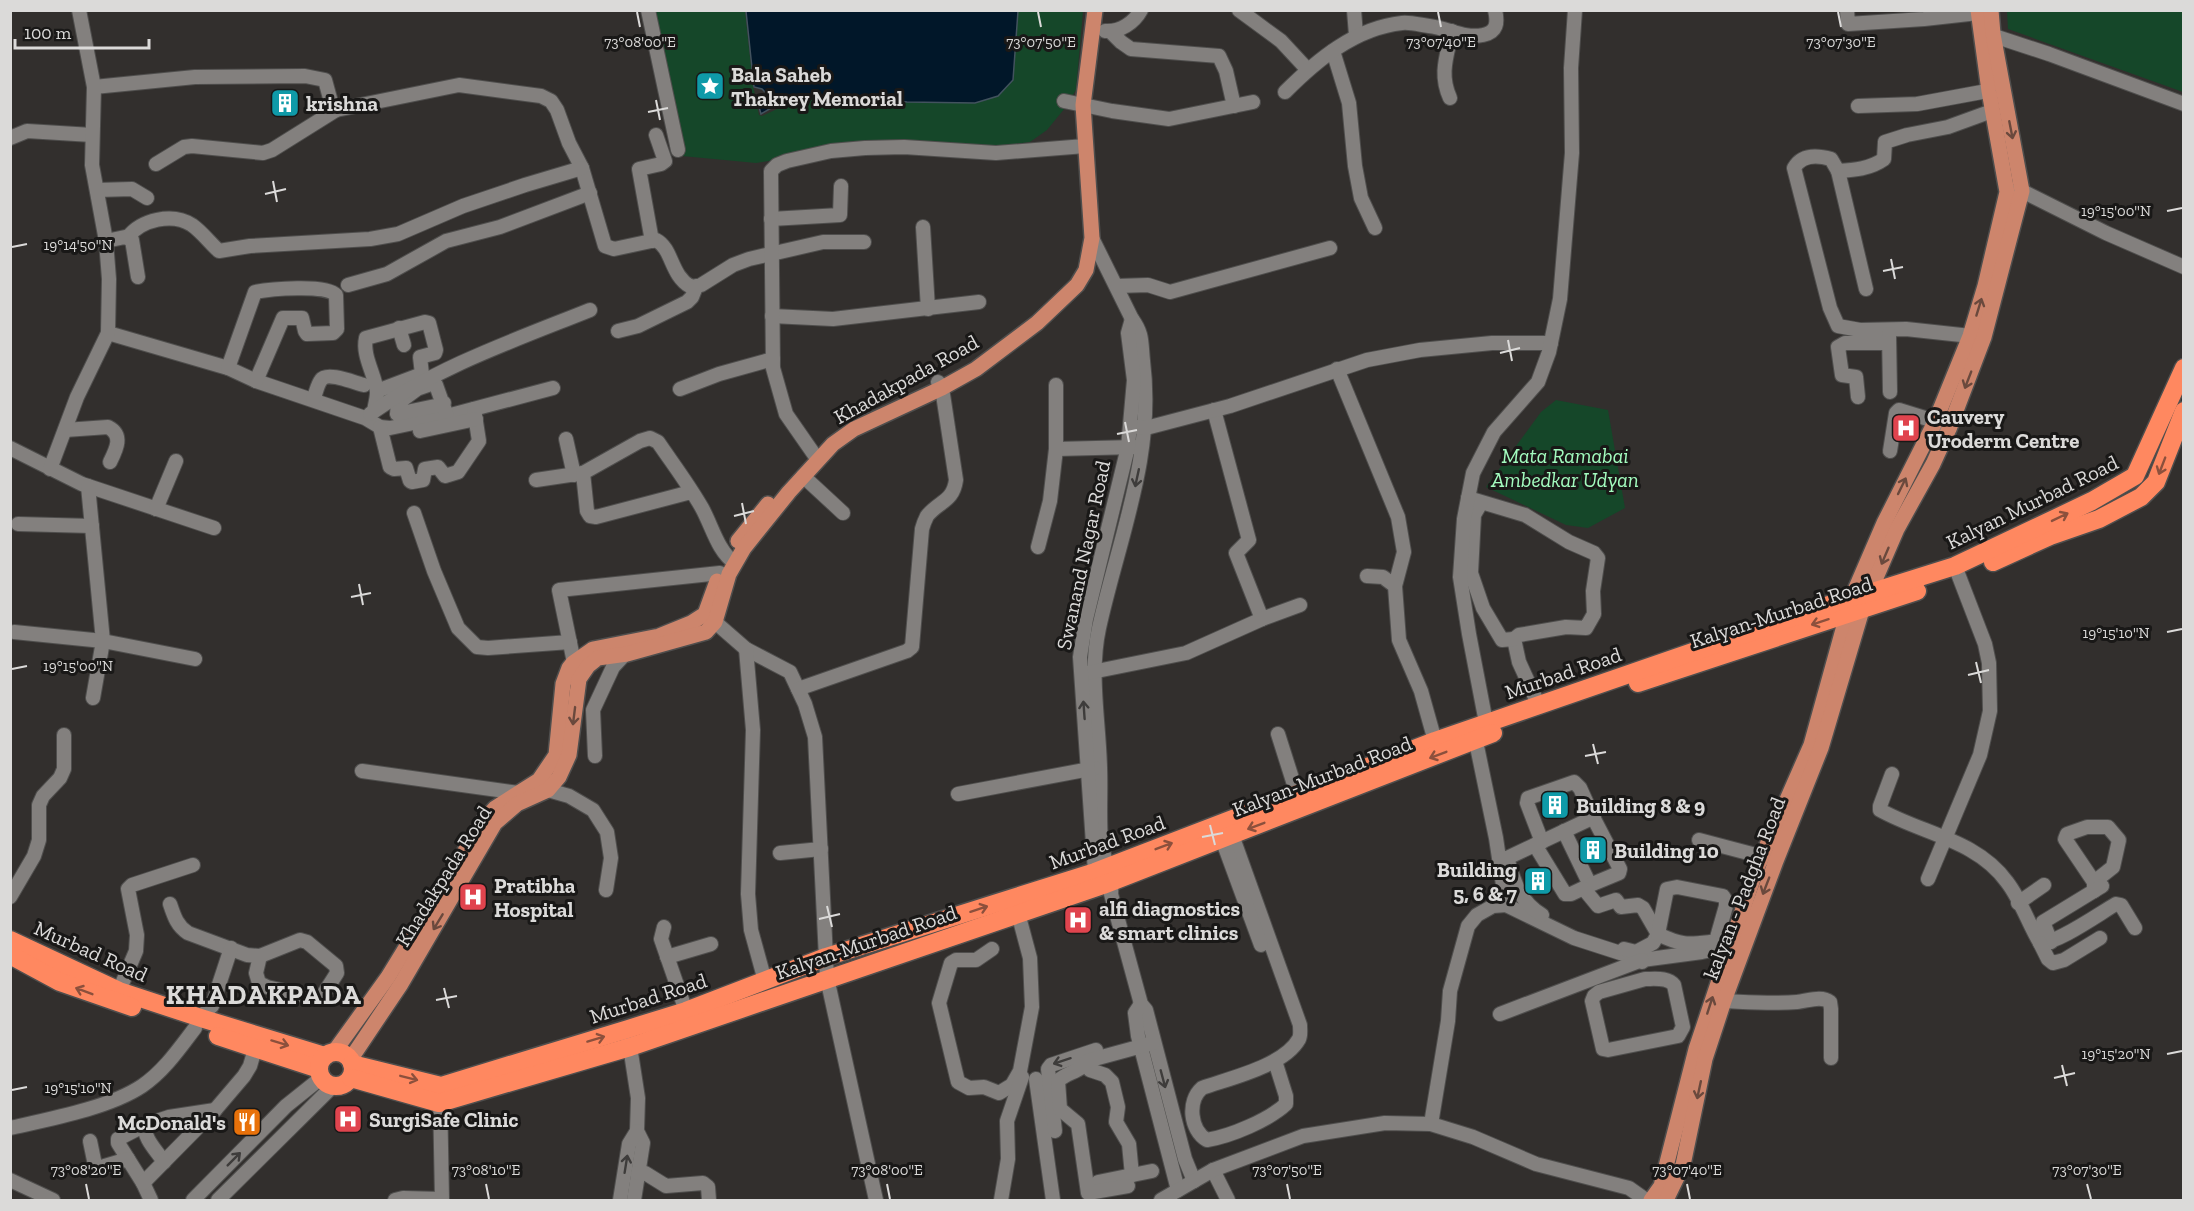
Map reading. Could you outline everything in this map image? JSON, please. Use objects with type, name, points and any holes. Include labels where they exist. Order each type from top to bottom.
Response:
[{"type":"highway","name":"Kalyan Murbad Road","points":[[1857,603],[1957,571],[2135,476],[2184,368]]},
{"type":"highway","points":[[1957,571],[2099,519],[2140,497],[2156,482],[2184,411]]},
{"type":"highway","name":"Murbad Road","points":[[629,1038],[686,1011],[826,957],[1105,880],[1297,794],[1352,782],[1435,741],[1481,731],[1539,706],[1640,676],[1857,603]]},
{"type":"highway","name":"Kalyan-Murbad Road","points":[[440,1095],[827,978],[1018,913],[1227,837],[1352,782],[1481,731],[1640,676]]},
{"type":"highway","name":"Murbad Road","points":[[10,940],[47,958],[65,974],[202,1019],[336,1068]]},
{"type":"highway","points":[[10,955],[202,1019],[255,1049],[440,1095]]},
{"type":"main road","name":"Swanand Nagar Road","points":[[1092,238],[1083,105],[1095,10]]},
{"type":"main road","points":[[1857,603],[1891,526],[1933,464],[1942,425],[1977,337],[2014,191],[1982,12]]},
{"type":"main road","points":[[1996,89],[1992,111],[2014,191]]},
{"type":"main road","points":[[1083,274],[1092,238]]},
{"type":"main road","name":"Khadakpada Road","points":[[709,618],[720,573],[815,456],[851,425],[940,385],[973,367],[1083,274]]},
{"type":"main road","name":"Khadakpada Road","points":[[775,503],[803,476],[815,456]]},
{"type":"main road","name":"Khadakpada Road","points":[[709,618],[729,574],[731,561]]},
{"type":"main road","name":"kalyan - Padgha Road","points":[[1666,1200],[1683,1165],[1700,1057],[1724,1001],[1731,942],[1816,747],[1857,603]]},
{"type":"main road","points":[[579,680],[582,672],[598,658],[659,636],[689,631],[709,618]]},
{"type":"main road","points":[[573,663],[593,650],[629,647]]},
{"type":"main road","name":"Khadakpada Road","points":[[336,1068],[397,976],[465,862],[484,820],[495,808],[539,780],[556,755],[563,684],[573,663]]},
{"type":"main road","name":"Khadakpada Road","points":[[397,976],[410,939],[495,823],[508,811],[548,790],[560,777],[569,755],[579,680]]},
{"type":"main road","points":[[1651,1200],[1661,1186],[1700,1057],[1731,942]]},
{"type":"street","points":[[50,470],[76,397],[108,333],[106,241],[92,165],[94,87],[79,10]]},
{"type":"street","points":[[648,10],[678,150]]},
{"type":"street","points":[[1094,31],[1111,32],[1131,23],[1141,10]]},
{"type":"street","points":[[1239,10],[1281,40],[1307,69]]},
{"type":"street","points":[[1354,10],[1356,35]]},
{"type":"street","points":[[1285,92],[1307,69],[1356,35],[1402,23],[1434,26],[1461,35],[1484,35],[1493,31],[1496,26],[1495,10]]},
{"type":"street","points":[[1474,501],[1514,510],[1569,542],[1594,553],[1599,561],[1593,591],[1594,614],[1586,628],[1566,627],[1502,640],[1483,608],[1471,573],[1474,515],[1473,473],[1494,432],[1538,382],[1551,343],[1560,298],[1572,153],[1571,68],[1575,10]]},
{"type":"street","points":[[1847,10],[1848,24],[1982,12]]},
{"type":"street","points":[[1450,98],[1444,81],[1444,71],[1452,31]]},
{"type":"street","points":[[1111,32],[1131,49],[1219,56],[1226,71],[1234,106]]},
{"type":"street","points":[[1987,33],[2184,104]]},
{"type":"street","points":[[1333,51],[1349,103],[1355,166],[1361,198],[1375,228]]},
{"type":"street","points":[[94,87],[195,77],[305,76],[325,80],[331,102],[336,110]]},
{"type":"street","points":[[156,164],[184,147],[256,153],[272,150],[336,110],[459,85],[541,96],[551,101],[582,168],[604,246],[614,249],[652,241],[661,243],[666,248],[675,273],[686,285],[696,287]]},
{"type":"street","points":[[1858,106],[1917,104],[1996,89]]},
{"type":"street","points":[[1064,101],[1169,119],[1252,102]]},
{"type":"street","points":[[1838,171],[1860,170],[1878,163],[1884,159],[1885,142],[1947,127],[1992,111]]},
{"type":"street","points":[[10,138],[27,131],[92,135]]},
{"type":"street","points":[[652,241],[639,170],[661,164],[665,160],[657,135]]},
{"type":"street","points":[[815,456],[786,414],[773,368],[770,175],[774,167],[787,161],[831,151],[904,147],[996,153],[1085,146]]},
{"type":"street","points":[[1858,397],[1856,377],[1842,375],[1838,326],[1830,308],[1794,168],[1797,162],[1818,155],[1830,159],[1838,171],[1866,289]]},
{"type":"street","points":[[106,241],[128,237],[139,226],[166,219],[187,222],[219,251],[250,246],[370,239],[398,234],[463,206],[525,184],[582,168]]},
{"type":"street","points":[[771,219],[840,215],[841,186]]},
{"type":"street","points":[[97,190],[132,189],[147,198]]},
{"type":"street","points":[[2014,191],[2184,267]]},
{"type":"street","points":[[348,285],[387,274],[446,242],[500,227],[590,193]]},
{"type":"street","points":[[923,227],[928,309]]},
{"type":"street","points":[[128,237],[132,240],[138,277]]},
{"type":"street","name":"Swanand Nagar Road","points":[[1092,238],[1132,319],[1128,333],[1136,350],[1146,428],[1144,448],[1118,559],[1088,673],[1105,880],[1141,1004],[1135,1013],[1145,1040]]},
{"type":"street","points":[[618,331],[638,326],[687,302],[696,287],[733,265],[823,242],[864,242]]},
{"type":"street","points":[[1117,286],[1148,285],[1170,292],[1330,248]]},
{"type":"street","points":[[1083,274],[1108,269]]},
{"type":"street","points":[[228,368],[255,292],[320,289],[332,291],[336,295],[337,329],[333,333],[307,334],[302,318],[283,318],[256,381]]},
{"type":"street","points":[[772,316],[833,319],[979,302]]},
{"type":"street","points":[[369,415],[415,386],[464,361],[590,310]]},
{"type":"street","points":[[314,399],[321,379],[325,377],[335,377],[367,387],[422,374],[420,357],[435,353],[436,350],[429,323],[399,328],[366,338],[365,342],[367,387],[369,415]]},
{"type":"street","points":[[1838,326],[1889,337]]},
{"type":"street","points":[[399,328],[404,345]]},
{"type":"street","points":[[1841,344],[1889,337],[1906,329],[1977,337]]},
{"type":"street","points":[[108,333],[228,368],[256,381],[369,415],[391,430],[475,414],[553,388]]},
{"type":"street","points":[[1889,337],[1890,392]]},
{"type":"street","points":[[1130,426],[1146,428],[1214,410],[1367,360],[1420,350],[1492,343],[1551,343]]},
{"type":"street","points":[[680,389],[719,374],[773,359]]},
{"type":"street","points":[[1337,369],[1398,517],[1404,552],[1395,586],[1399,640],[1421,691],[1435,741]]},
{"type":"street","points":[[357,370],[367,387]]},
{"type":"street","name":"Swanand Nagar Road","points":[[1088,673],[1080,657],[1084,629],[1128,447],[1140,380]]},
{"type":"street","points":[[452,418],[434,383],[417,389],[398,403],[391,430],[390,467],[406,468],[412,482],[423,480],[425,469],[438,467],[445,476],[458,472],[479,441],[475,414]]},
{"type":"street","points":[[798,689],[907,651],[912,647],[921,530],[927,517],[955,490],[954,470],[940,385]]},
{"type":"street","points":[[1038,547],[1050,501],[1056,449],[1056,385]]},
{"type":"street","points":[[391,430],[440,405],[452,418]]},
{"type":"street","points":[[1214,410],[1249,540],[1236,553],[1262,619]]},
{"type":"street","points":[[1890,451],[1896,413],[1899,410],[1942,425]]},
{"type":"street","points":[[65,430],[108,427],[112,429],[116,434],[118,444],[110,462]]},
{"type":"street","points":[[536,480],[578,474],[650,438],[658,442],[702,508],[731,561]]},
{"type":"street","points":[[566,439],[590,516],[596,517],[691,492]]},
{"type":"street","points":[[10,448],[50,470],[88,486],[214,528]]},
{"type":"street","points":[[1056,449],[1144,448]]},
{"type":"street","points":[[156,509],[176,461]]},
{"type":"street","points":[[803,476],[843,513]]},
{"type":"street","points":[[88,486],[103,641],[93,699]]},
{"type":"street","points":[[1474,501],[1464,519],[1460,577],[1496,838],[1517,890],[1532,909],[1541,915],[1635,952],[1653,943],[1658,934],[1667,889],[1677,887],[1723,896],[1726,901],[1731,942]]},
{"type":"street","points":[[414,513],[434,571],[458,628],[468,640],[477,647],[488,648],[570,642]]},
{"type":"street","points":[[18,524],[92,526]]},
{"type":"street","points":[[1928,879],[1980,755],[1990,711],[1989,663],[1985,644],[1957,571]]},
{"type":"street","points":[[579,680],[573,663],[559,590],[720,573]]},
{"type":"street","points":[[1366,576],[1383,577],[1395,586]]},
{"type":"street","points":[[1088,673],[1186,653],[1262,619],[1300,605]]},
{"type":"street","points":[[709,618],[746,649],[790,672],[805,704],[815,737],[827,978],[876,1200]]},
{"type":"street","points":[[1084,629],[1098,631]]},
{"type":"street","points":[[14,632],[103,641],[195,659]]},
{"type":"street","points":[[1515,639],[1519,662],[1539,706]]},
{"type":"street","points":[[595,756],[593,710],[614,667],[629,647]]},
{"type":"street","points":[[746,649],[753,730],[748,894],[752,930],[765,981]]},
{"type":"street","points":[[1278,734],[1297,794]]},
{"type":"street","points":[[10,897],[34,856],[39,840],[39,805],[43,796],[60,778],[64,769],[64,735]]},
{"type":"street","points":[[958,794],[1094,768]]},
{"type":"street","points":[[362,771],[519,793],[548,790],[569,795],[593,810],[607,832],[611,858],[606,890]]},
{"type":"street","points":[[1892,774],[1880,810],[1946,837],[1984,857],[2009,884],[2029,924],[2046,943]]},
{"type":"street","points":[[1574,782],[1580,788],[1594,819],[1620,869],[1619,873],[1565,894],[1539,843],[1527,803],[1528,798],[1574,782]]},
{"type":"street","points":[[1503,859],[1594,819]]},
{"type":"street","points":[[1564,831],[1587,887],[1598,906],[1616,900],[1621,907],[1638,905],[1643,908],[1658,934],[1677,943],[1731,942]]},
{"type":"street","points":[[1227,837],[1275,971],[1293,1031],[1300,1037],[1292,1048],[1275,1061],[1202,1088],[1192,1103],[1196,1128],[1201,1136],[1208,1140],[1220,1138],[1277,1113],[1286,1104],[1286,1096],[1275,1061]]},
{"type":"street","points":[[1699,840],[1769,859]]},
{"type":"street","points":[[780,853],[821,849]]},
{"type":"street","points":[[1503,859],[1506,905]]},
{"type":"street","points":[[119,991],[136,951],[137,935],[128,889],[132,885],[193,865]]},
{"type":"street","points":[[2029,924],[2043,922],[2094,886],[2116,878]]},
{"type":"street","points":[[2018,903],[2044,885]]},
{"type":"street","points":[[170,904],[176,922],[188,933],[247,955],[260,956],[300,940],[307,942],[336,966],[337,972],[323,994],[316,998],[267,987],[259,983],[256,973],[260,956]]},
{"type":"street","points":[[2046,943],[2116,904],[2121,905],[2134,928]]},
{"type":"street","points":[[1431,1124],[1448,1022],[1450,991],[1468,926],[1477,915],[1492,906],[1506,905],[1574,938],[1642,960]]},
{"type":"street","points":[[992,949],[976,960],[956,960],[951,963],[939,1003],[958,1082],[969,1088],[984,1087],[999,1093],[1012,1085],[1020,1071],[1032,1007],[1030,958],[1018,913]]},
{"type":"street","points":[[2043,922],[2048,959],[2053,963],[2064,960],[2100,938]]},
{"type":"street","points":[[664,927],[661,939],[686,1011]]},
{"type":"street","points":[[1500,1014],[1642,960],[1702,952],[1731,942]]},
{"type":"street","points":[[667,957],[711,944]]},
{"type":"street","points":[[10,1128],[75,1113],[141,1087],[164,1067],[202,1019],[204,1004],[227,946]]},
{"type":"street","points":[[1642,960],[1646,979]]},
{"type":"street","points":[[1646,979],[1664,979],[1671,981],[1674,985],[1683,1028],[1681,1033],[1678,1036],[1608,1050],[1603,1049],[1592,1001],[1594,996],[1646,979]]},
{"type":"street","points":[[1724,1001],[1796,1002],[1826,999],[1830,1002],[1831,1009],[1831,1058]]},
{"type":"street","points":[[629,1038],[638,1098],[637,1131],[643,1143],[634,1200]]},
{"type":"street","points":[[1145,1040],[1087,1061],[1083,1067],[1064,1075],[1058,1081],[1060,1108],[1078,1124],[1088,1193],[1130,1180],[1166,1165]]},
{"type":"street","points":[[1055,1131],[1048,1069],[1051,1065],[1145,1040]]},
{"type":"street","points":[[1145,1040],[1166,1165],[1178,1190]]},
{"type":"street","points":[[143,1183],[215,1110],[244,1076],[255,1049]]},
{"type":"street","points":[[1001,1200],[1008,1159],[1006,1121],[1029,1058]]},
{"type":"street","points":[[1087,1061],[1090,1070],[1105,1075],[1112,1082],[1118,1107],[1116,1122],[1129,1144],[1130,1180]]},
{"type":"street","points":[[193,1200],[286,1106],[336,1068]]},
{"type":"street","points":[[219,1200],[336,1068]]},
{"type":"street","points":[[1036,1079],[1053,1200]]},
{"type":"street","points":[[395,1200],[403,1198],[441,1199],[440,1095]]},
{"type":"street","points":[[151,1200],[118,1143],[118,1139],[145,1125],[169,1117],[215,1110]]},
{"type":"street","points":[[1161,1200],[1213,1170],[1303,1136],[1385,1122],[1431,1124],[1473,1137],[1536,1164],[1629,1188],[1646,1200]]},
{"type":"street","points":[[145,1125],[146,1137],[164,1162]]},
{"type":"street","points":[[620,1200],[629,1144],[637,1131]]},
{"type":"street","points":[[90,1141],[95,1166],[98,1168],[128,1159]]},
{"type":"street","points":[[1166,1165],[1194,1181]]},
{"type":"street","points":[[1213,1170],[1228,1200]]},
{"type":"street","points":[[638,1173],[645,1173],[666,1186],[703,1184],[708,1187],[709,1200]]},
{"type":"street","points":[[10,1180],[53,1200]]},
{"type":"street","points":[[666,1186],[667,1200]]},
{"type":"green space","points":[[655,11],[745,11],[753,85],[759,115],[762,116],[807,95],[907,102],[1013,80],[1018,11],[1083,11],[1076,90],[1047,130],[1030,142],[1007,145],[840,150],[756,163],[682,156]]},
{"type":"green space","points":[[2007,11],[2183,11],[2183,92],[2008,29]]},
{"type":"green space","name":"Mata Ramabai Ambedkar Udyan","points":[[1556,400],[1608,410],[1625,508],[1588,528],[1566,525],[1486,487],[1541,412]]},
{"type":"water","points":[[746,11],[1018,11],[1013,80],[998,96],[975,103],[907,102],[807,95],[778,104],[761,114],[759,107],[766,103],[767,94],[762,89],[754,87]]},
{"type":"place","name":"Bala Saheb Thakrey Memorial","points":[[710,86]]},
{"type":"place","name":"krishna","points":[[285,103]]},
{"type":"place","name":"Cauvery Uroderm Centre","points":[[1906,428]]},
{"type":"place","name":"Building 8 & 9","points":[[1555,805]]},
{"type":"place","name":"Building 10","points":[[1593,850]]},
{"type":"place","name":"Building 5, 6 & 7","points":[[1538,881]]},
{"type":"place","name":"Pratibha Hospital","points":[[473,897]]},
{"type":"place","name":"alfi diagnostics & smart clinics","points":[[1078,920]]},
{"type":"place","name":"SurgiSafe Clinic","points":[[348,1119]]},
{"type":"place","name":"McDonald's","points":[[247,1122]]},
{"type":"district","name":"KHADAKPADA","points":[[264,995]]}]
